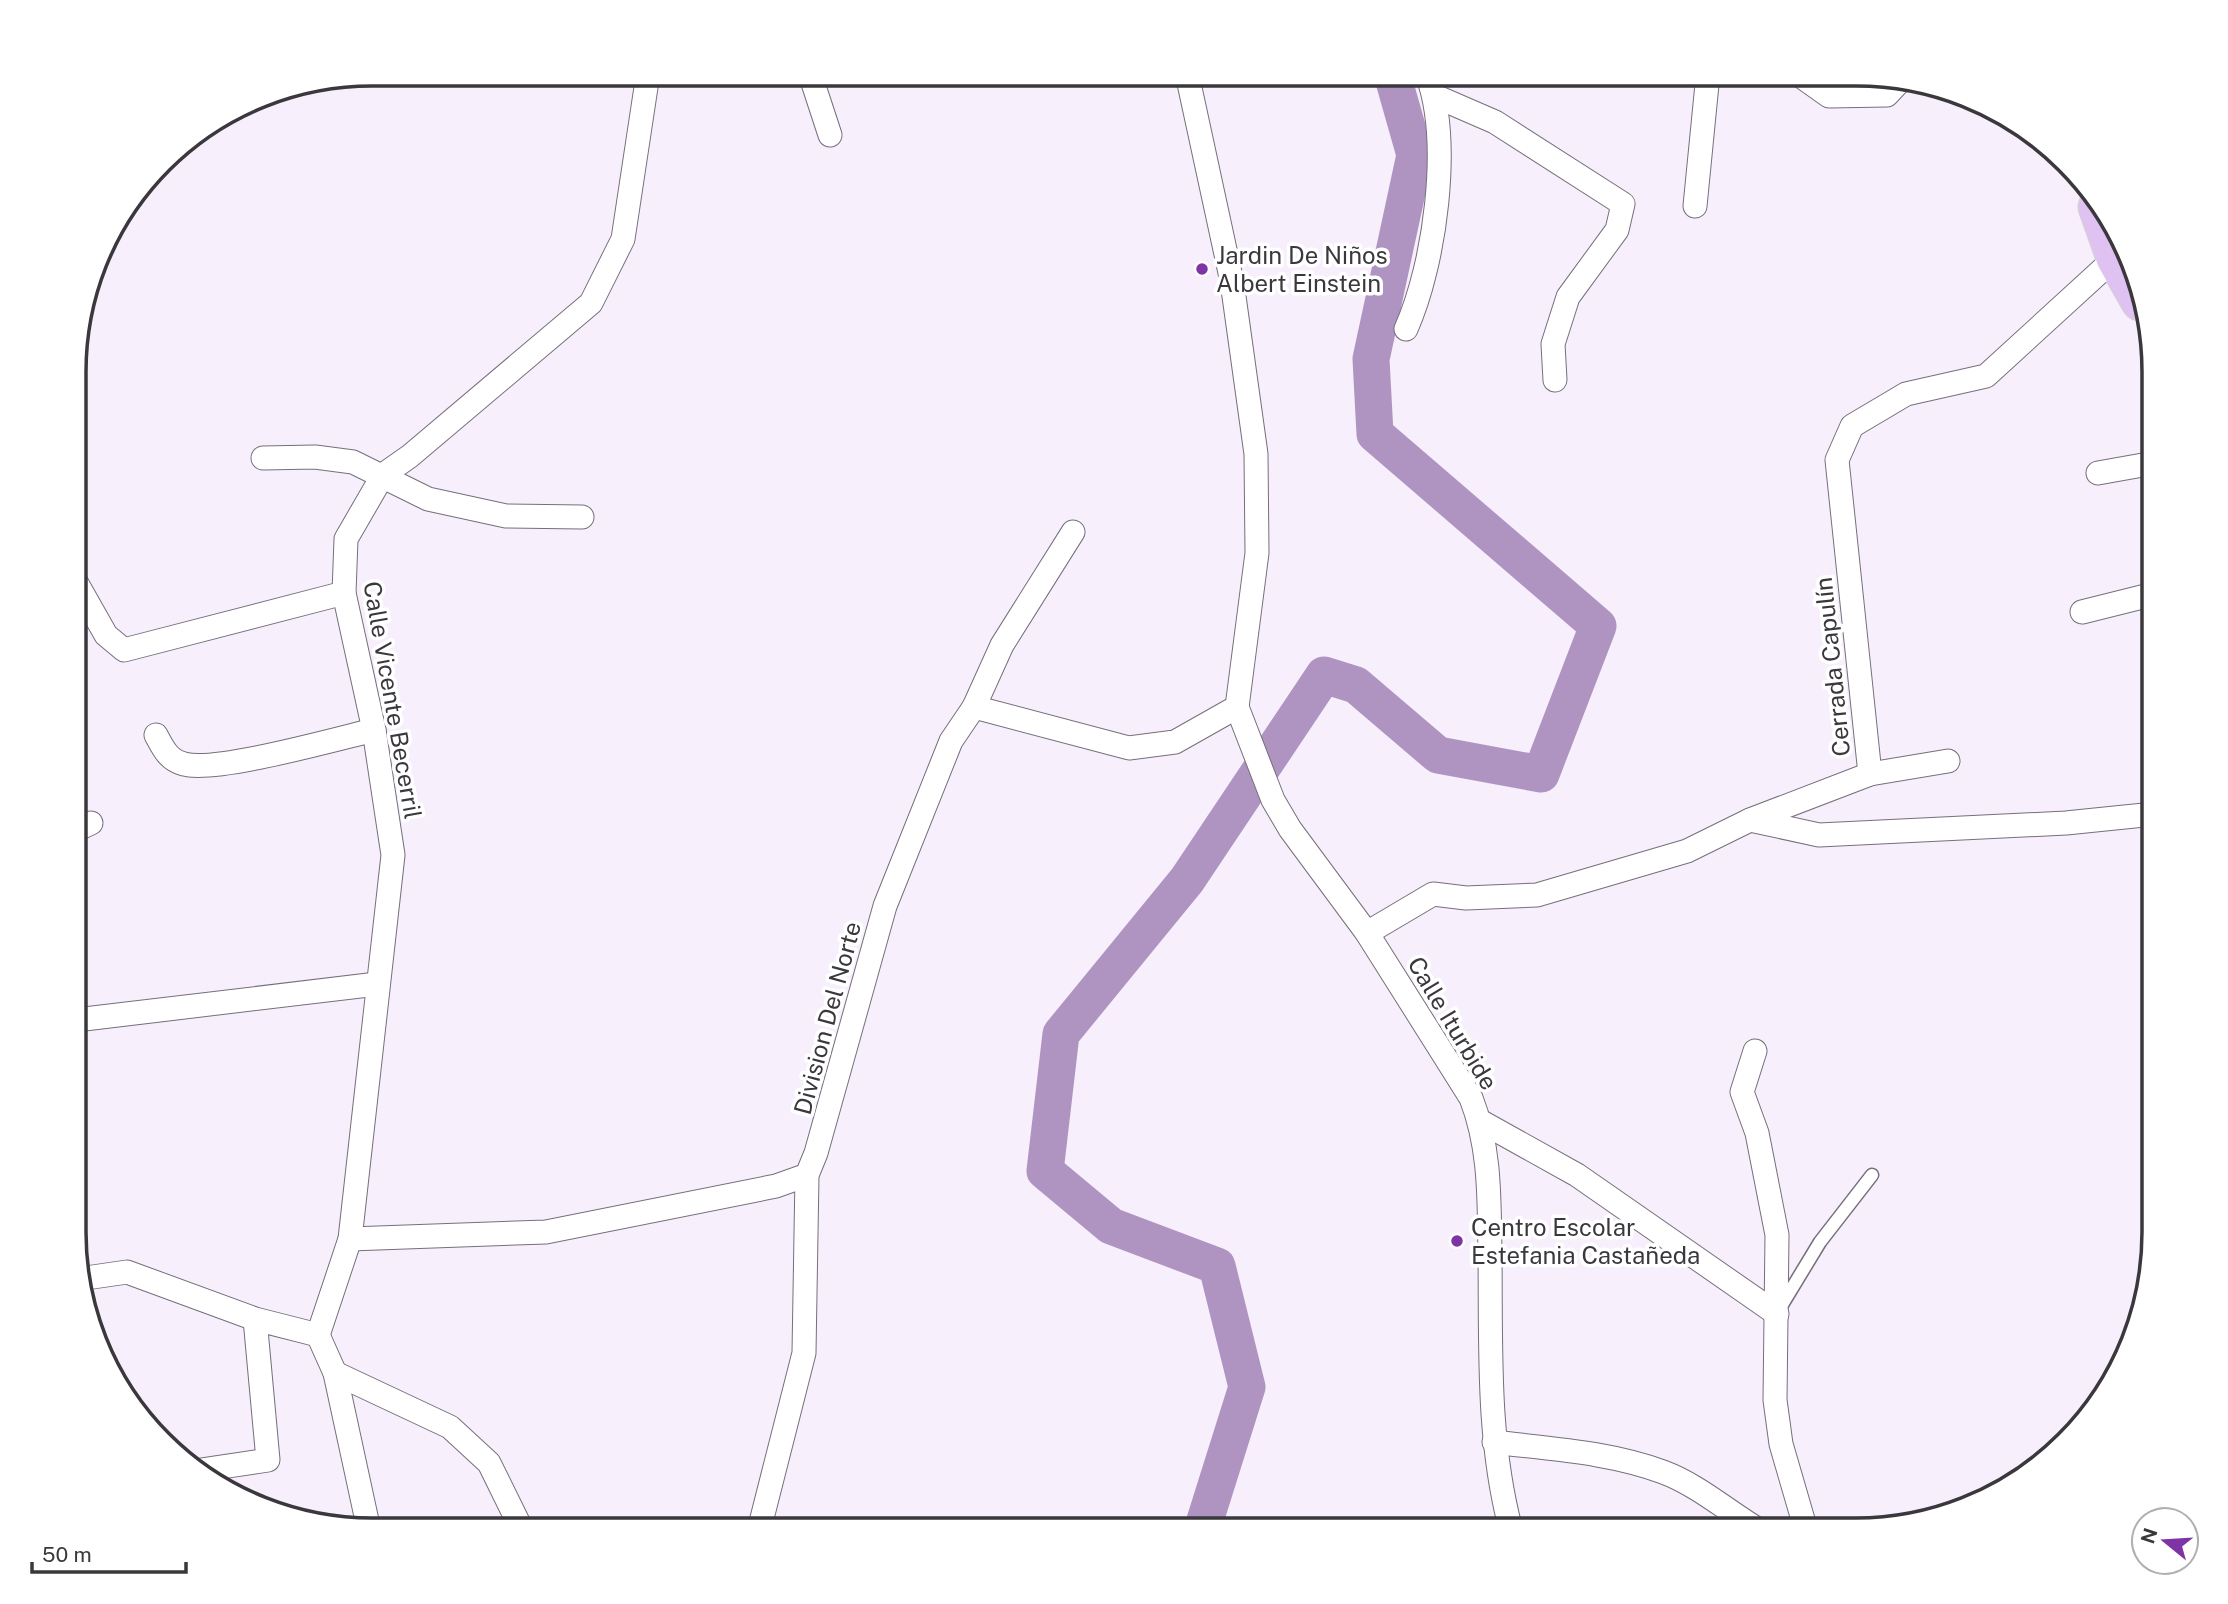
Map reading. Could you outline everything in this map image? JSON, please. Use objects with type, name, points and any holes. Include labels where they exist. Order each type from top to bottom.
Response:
[{"type":"main road","points":[[2106,233],[2126,277]]},
{"type":"street","name":"Calle Vicente Becerril","points":[[350,1239],[393,855],[374,730],[344,593],[346,539],[383,475],[410,456],[591,303],[623,239],[646,86]]},
{"type":"street","points":[[814,86],[830,135]]},
{"type":"street","points":[[974,707],[1129,748],[1175,742],[1240,714],[1256,553],[1256,454],[1232,282],[1190,86]]},
{"type":"street","points":[[1406,329],[1420,298],[1433,240],[1438,151],[1435,96],[1431,86]]},
{"type":"street","points":[[1695,206],[1707,86]]},
{"type":"street","points":[[1815,86],[1829,96],[1887,95],[1893,88]]},
{"type":"street","points":[[1435,96],[1495,122],[1623,204],[1617,230],[1568,297],[1553,344],[1555,380]]},
{"type":"street","name":"Cerrada Capulín","points":[[1367,933],[1433,894],[1466,898],[1536,895],[1687,851],[1750,820],[1870,774],[1837,460],[1852,426],[1906,394],[1986,376],[2115,258]]},
{"type":"street","points":[[262,458],[315,457],[353,462],[428,499],[506,516],[582,517]]},
{"type":"street","points":[[2098,472],[2142,465]]},
{"type":"street","name":"Division Del Norte","points":[[762,1518],[804,1353],[807,1175],[816,1153],[885,906],[951,741],[974,707],[1002,645],[1073,532]]},
{"type":"street","points":[[86,600],[106,635],[124,650],[344,593]]},
{"type":"street","points":[[2082,612],[2142,597]]},
{"type":"street","name":"Calle Iturbide","points":[[1240,714],[1273,800],[1290,829],[1367,933],[1471,1098],[1480,1121],[1488,1175],[1494,1442],[1508,1518]]},
{"type":"street","points":[[156,735],[166,755],[185,765],[204,765],[242,760],[374,730]]},
{"type":"street","points":[[1870,774],[1948,761]]},
{"type":"street","points":[[1750,820],[1819,835],[2066,823],[2142,815]]},
{"type":"street","points":[[86,1019],[377,985]]},
{"type":"street","points":[[1755,1051],[1742,1092],[1757,1133],[1777,1235],[1775,1400],[1781,1444],[1802,1518]]},
{"type":"street","points":[[1480,1121],[1577,1175],[1777,1314]]},
{"type":"street","points":[[365,1518],[335,1373],[318,1335],[350,1239],[546,1232],[776,1186],[807,1175]]},
{"type":"street","points":[[89,1277],[127,1272],[255,1318],[318,1335]]},
{"type":"street","points":[[211,1468],[268,1460],[255,1318]]},
{"type":"street","points":[[335,1373],[450,1427],[489,1463],[516,1518]]},
{"type":"street","points":[[1494,1442],[1626,1461],[1664,1472],[1693,1486],[1735,1518]]},
{"type":"lane","points":[[1777,1314],[1821,1242],[1872,1175]]},
{"type":"waterway","points":[[1206,1518],[1247,1387],[1217,1266],[1111,1226],[1045,1171],[1061,1034],[1187,880],[1324,675],[1356,685],[1438,755],[1541,774],[1598,626],[1375,434],[1371,359],[1415,155],[1395,86]]},
{"type":"place","name":"Jardin De Niños Albert Einstein","points":[[1202,269]]},
{"type":"place","name":"Centro Escolar Estefania Castañeda","points":[[1457,1241]]}]
